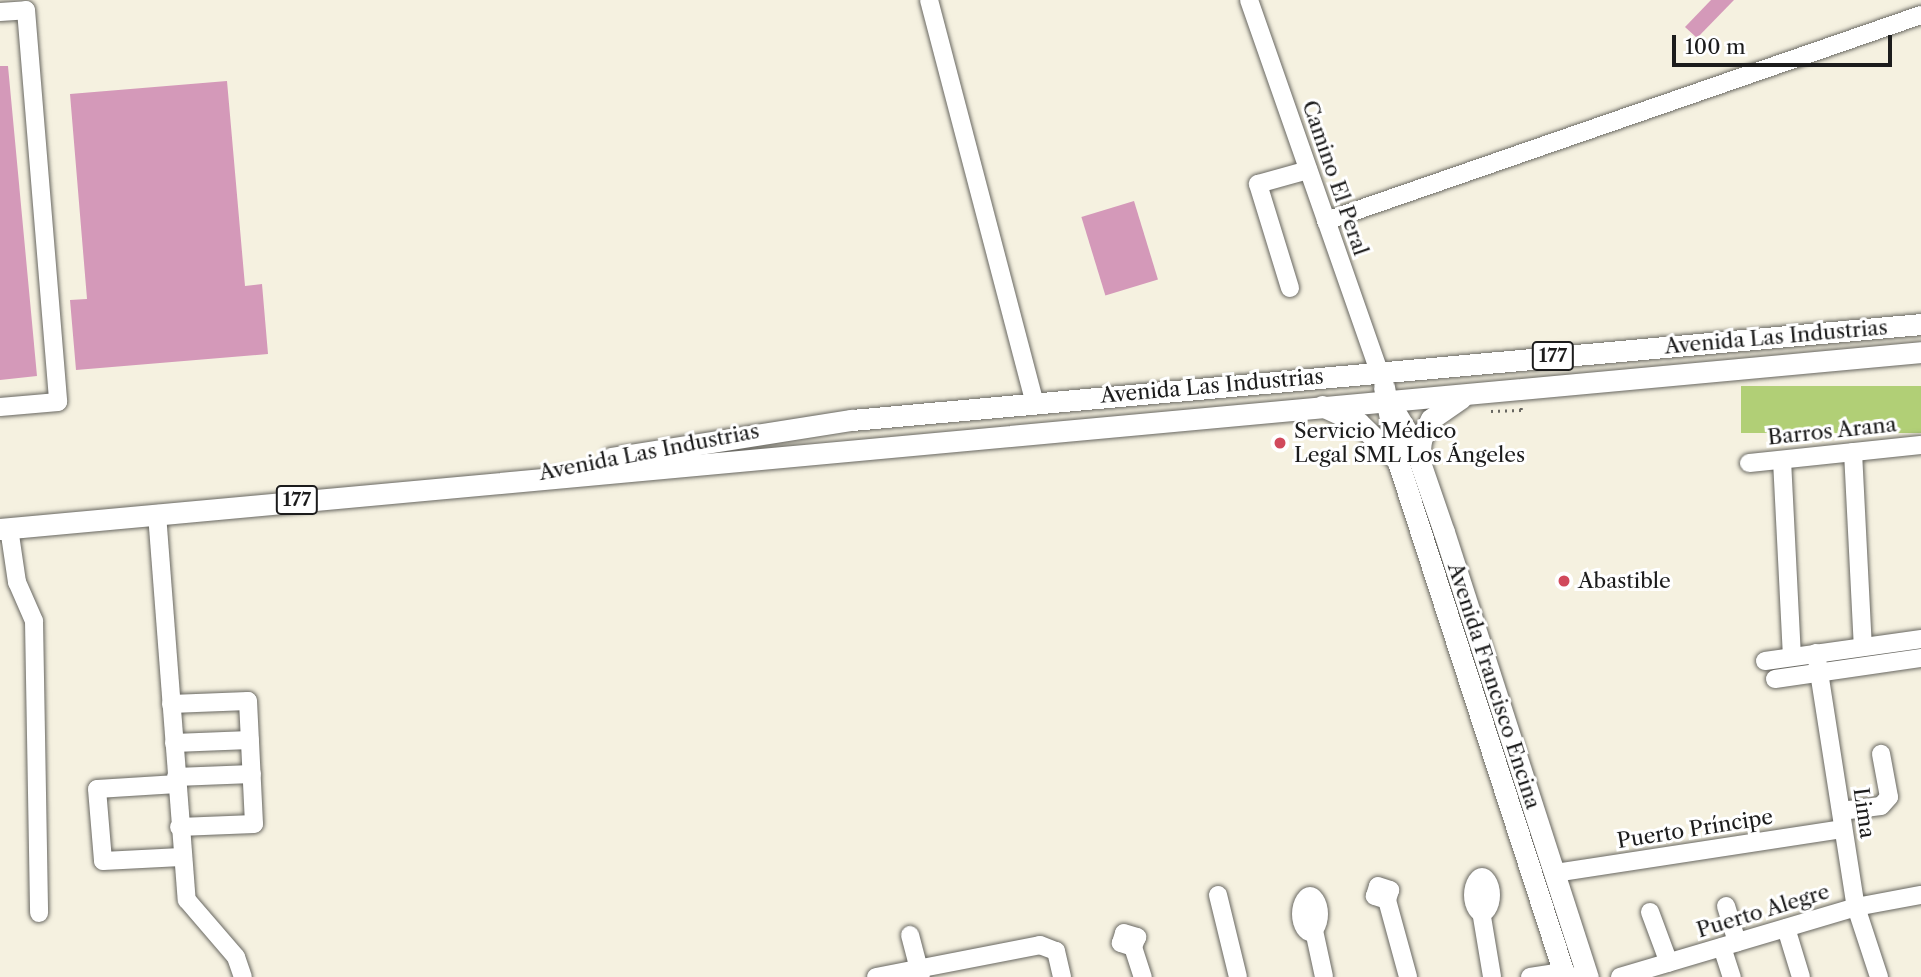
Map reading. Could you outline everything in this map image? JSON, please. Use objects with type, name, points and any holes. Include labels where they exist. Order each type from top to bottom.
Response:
[{"type":"main road","name":"Avenida Las Industrias","points":[[506,479],[777,429],[1378,371],[1921,324]]},
{"type":"main road","name":"Avenida Las Industrias","points":[[5,528],[1317,404],[1470,394],[1921,352]]},
{"type":"main road","name":"Avenida Francisco Encina","points":[[1378,371],[1408,461],[1422,538],[1477,713],[1567,975]]},
{"type":"main road","points":[[1317,404],[1359,423],[1408,461],[1431,419],[1444,407],[1470,394]]},
{"type":"main road","name":"Avenida Francisco Encina","points":[[1408,461],[1444,532],[1588,977]]},
{"type":"main road","points":[[1422,538],[1444,532]]},
{"type":"main road","points":[[1477,713],[1499,707]]},
{"type":"street","points":[[929,0],[1035,403]]},
{"type":"street","name":"Camino El Peral","points":[[1249,0],[1378,371]]},
{"type":"street","points":[[0,12],[26,10],[58,402],[0,407]]},
{"type":"street","points":[[1325,221],[1921,15]]},
{"type":"street","points":[[1290,288],[1258,184],[1308,170]]},
{"type":"street","name":"Barros Arana","points":[[1749,463],[1921,445]]},
{"type":"street","points":[[1853,452],[1863,647]]},
{"type":"street","points":[[1782,460],[1792,657]]},
{"type":"street","points":[[157,514],[181,857],[187,900],[236,957],[243,977]]},
{"type":"street","points":[[5,528],[17,582],[34,621],[39,913]]},
{"type":"street","points":[[1765,661],[1921,639]]},
{"type":"street","name":"Lima","points":[[1816,653],[1821,671],[1856,907],[1879,977]]},
{"type":"street","points":[[1775,680],[1921,658]]},
{"type":"street","points":[[171,704],[248,701],[254,824],[179,827]]},
{"type":"street","points":[[174,743],[250,740]]},
{"type":"street","name":"Puerto Príncipe","points":[[1555,873],[1842,820],[1881,806],[1889,796],[1881,754]]},
{"type":"street","points":[[181,857],[103,860],[97,789],[252,774]]},
{"type":"street","points":[[1478,893],[1492,977]]},
{"type":"street","points":[[1218,895],[1238,977]]},
{"type":"street","name":"Puerto Alegre","points":[[1620,977],[1662,969],[1730,944],[1856,907],[1921,895]]},
{"type":"street","points":[[1387,900],[1408,977]]},
{"type":"street","points":[[1726,906],[1732,977]]},
{"type":"street","points":[[1310,912],[1324,977]]},
{"type":"street","points":[[1650,912],[1662,969]]},
{"type":"street","points":[[1786,928],[1801,977]]},
{"type":"street","points":[[910,935],[920,973]]},
{"type":"street","points":[[876,977],[920,973],[1040,945],[1056,951],[1062,977]]},
{"type":"street","points":[[1133,947],[1143,977]]},
{"type":"street","points":[[1530,977],[1567,975]]},
{"type":"green space","points":[[1741,386],[1921,386],[1921,433],[1741,433]]},
{"type":"building","points":[[1711,0],[1734,0],[1697,38],[1685,27]]},
{"type":"building","points":[[0,66],[8,66],[37,376],[0,380]]},
{"type":"building","points":[[227,81],[245,286],[262,284],[268,354],[76,370],[70,300],[87,299],[70,94]]},
{"type":"building","points":[[1134,201],[1158,279],[1105,295],[1081,217]]},
{"type":"place","name":"Servicio Médico Legal SML Los Ángeles","points":[[1280,443]]},
{"type":"place","name":"Abastible","points":[[1564,581]]}]
